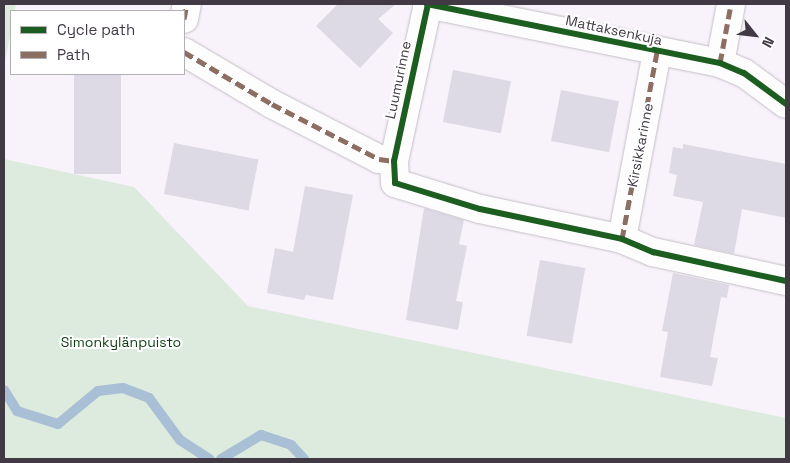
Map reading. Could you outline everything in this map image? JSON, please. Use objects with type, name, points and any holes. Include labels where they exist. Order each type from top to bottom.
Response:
[{"type":"street","name":"Mattaksenkuja","points":[[427,4],[476,8],[657,52],[720,63],[744,73],[786,104]]},
{"type":"street","name":"Luumurinne","points":[[394,161],[427,4]]},
{"type":"street","points":[[720,63],[731,4]]},
{"type":"street","name":"Kirsikkarinne","points":[[622,239],[657,52]]},
{"type":"street","points":[[185,53],[272,104],[379,159],[394,161],[395,183],[480,208],[622,239],[653,252],[786,280]]},
{"type":"green space","points":[[4,4],[16,4],[15,10],[10,10],[10,35],[4,66]]},
{"type":"green space","name":"Simonkylänpuisto","points":[[4,159],[134,187],[248,306],[786,418],[786,459],[4,459]]},
{"type":"building","points":[[338,4],[396,4],[378,19],[393,33],[360,68],[316,26]]},
{"type":"building","points":[[453,70],[511,81],[501,133],[443,122]]},
{"type":"building","points":[[74,75],[121,75],[121,174],[74,174]]},
{"type":"building","points":[[561,90],[619,101],[609,152],[551,141]]},
{"type":"building","points":[[174,143],[258,159],[248,210],[164,194]]},
{"type":"building","points":[[683,144],[786,164],[786,218],[742,209],[734,254],[694,245],[703,202],[673,196],[677,175],[669,173],[673,147],[683,149]]},
{"type":"building","points":[[305,186],[353,195],[333,300],[306,295],[304,300],[267,293],[275,248],[293,252]]},
{"type":"building","points":[[424,208],[464,220],[459,244],[467,246],[456,301],[463,302],[458,330],[406,320]]},
{"type":"building","points":[[540,260],[585,268],[572,344],[527,336]]},
{"type":"building","points":[[673,273],[729,285],[727,298],[721,297],[710,357],[718,358],[712,386],[660,377],[668,332],[662,331]]},
{"type":"waterway","points":[[4,390],[17,411],[58,424],[98,391],[123,388],[149,398],[180,440],[209,459]]},
{"type":"waterway","points":[[221,459],[261,435],[291,445],[304,459]]},
{"type":"marked path","points":[[185,14],[187,4]]},
{"type":"marked path","points":[[720,63],[731,4]]},
{"type":"marked path","points":[[622,239],[657,52]]},
{"type":"marked path","points":[[185,53],[272,104],[379,159],[394,161]]},
{"type":"cycle path","points":[[427,4],[720,63],[744,73],[786,104]]},
{"type":"cycle path","points":[[428,4],[394,161],[395,183],[480,209],[622,239],[653,252],[786,281]]}]
